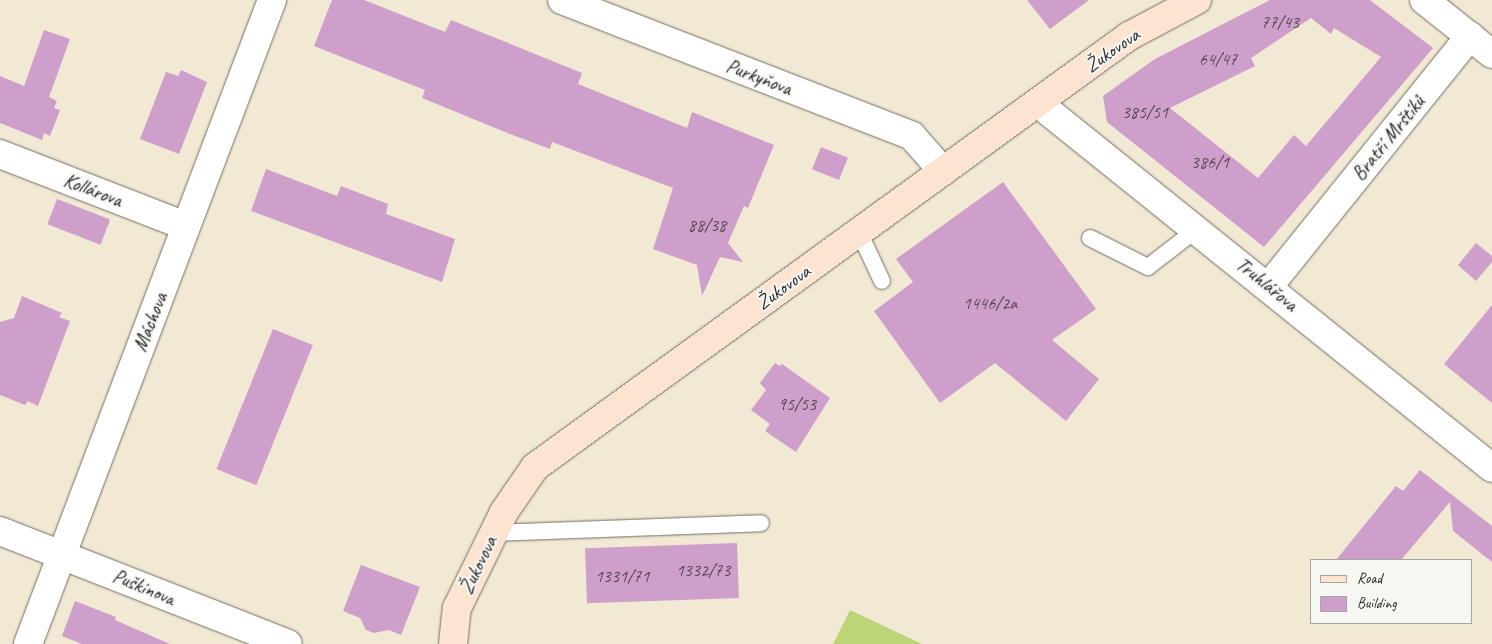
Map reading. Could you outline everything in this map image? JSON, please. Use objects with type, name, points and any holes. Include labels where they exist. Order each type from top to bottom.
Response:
[{"type":"street","name":"Máchova","points":[[28,644],[272,0]]},
{"type":"street","name":"Purkyňova","points":[[562,0],[912,136],[943,172]]},
{"type":"street","name":"Žukovova","points":[[453,644],[458,608],[494,533],[535,467],[1039,104],[1129,36],[1198,0]]},
{"type":"street","points":[[1424,0],[1492,54]]},
{"type":"street","name":"Bratří Mrštíků","points":[[1269,286],[1470,36]]},
{"type":"street","name":"Truhlářova","points":[[1039,104],[1269,286],[1492,468]]},
{"type":"street","name":"Kollárova","points":[[0,154],[186,226]]},
{"type":"street","name":"Puškinova","points":[[0,530],[288,644]]},
{"type":"lane","points":[[1090,238],[1148,267],[1197,229]]},
{"type":"lane","points":[[859,232],[882,280]]},
{"type":"lane","points":[[494,533],[761,523]]},
{"type":"green space","points":[[850,610],[922,644],[833,644]]},
{"type":"building","points":[[332,0],[364,0],[445,32],[451,20],[582,73],[578,84],[687,128],[692,112],[774,145],[748,208],[744,206],[728,243],[743,262],[720,257],[702,296],[697,265],[653,249],[673,188],[552,142],[550,149],[510,134],[422,98],[425,90],[314,46]]},
{"type":"building","points":[[1027,0],[1089,0],[1050,29]]},
{"type":"building","points":[[1270,0],[1370,0],[1433,48],[1264,247],[1107,122],[1103,96],[1155,59]],"holes":[[[1311,18],[1331,34],[1334,28],[1381,57],[1306,146],[1294,135],[1258,178],[1170,108],[1255,66],[1251,58]]]},
{"type":"building","points":[[44,30],[70,39],[49,97],[57,101],[54,108],[60,110],[50,136],[44,133],[42,140],[0,123],[0,76],[24,86]]},
{"type":"building","points":[[181,70],[207,82],[179,154],[140,139],[166,72],[178,76]]},
{"type":"building","points":[[821,147],[848,158],[839,180],[812,169]]},
{"type":"building","points":[[266,169],[337,196],[341,186],[388,204],[386,214],[455,239],[442,282],[251,211]]},
{"type":"building","points":[[1003,182],[1096,309],[1052,340],[1099,379],[1066,421],[995,363],[940,403],[874,311],[913,282],[896,259]]},
{"type":"building","points":[[57,199],[110,219],[101,245],[47,224]]},
{"type":"building","points":[[1476,243],[1492,256],[1492,262],[1476,281],[1458,265]]},
{"type":"building","points":[[22,296],[62,313],[59,317],[70,321],[38,406],[28,401],[25,405],[0,395],[0,322],[14,318]]},
{"type":"building","points":[[1492,305],[1492,403],[1444,364]]},
{"type":"building","points":[[273,329],[313,345],[256,485],[216,469]]},
{"type":"building","points":[[775,363],[780,366],[782,364],[830,398],[796,452],[765,431],[770,424],[751,410],[766,390],[760,383]]},
{"type":"building","points":[[1420,470],[1492,526],[1492,562],[1453,531],[1450,502],[1402,559],[1337,559],[1396,486],[1403,491]]},
{"type":"building","points":[[737,543],[739,598],[587,603],[585,548]]},
{"type":"building","points":[[361,565],[420,587],[401,635],[389,630],[374,633],[366,630],[360,618],[343,611]]},
{"type":"building","points":[[75,601],[116,617],[115,620],[170,644],[82,644],[62,636]]}]
